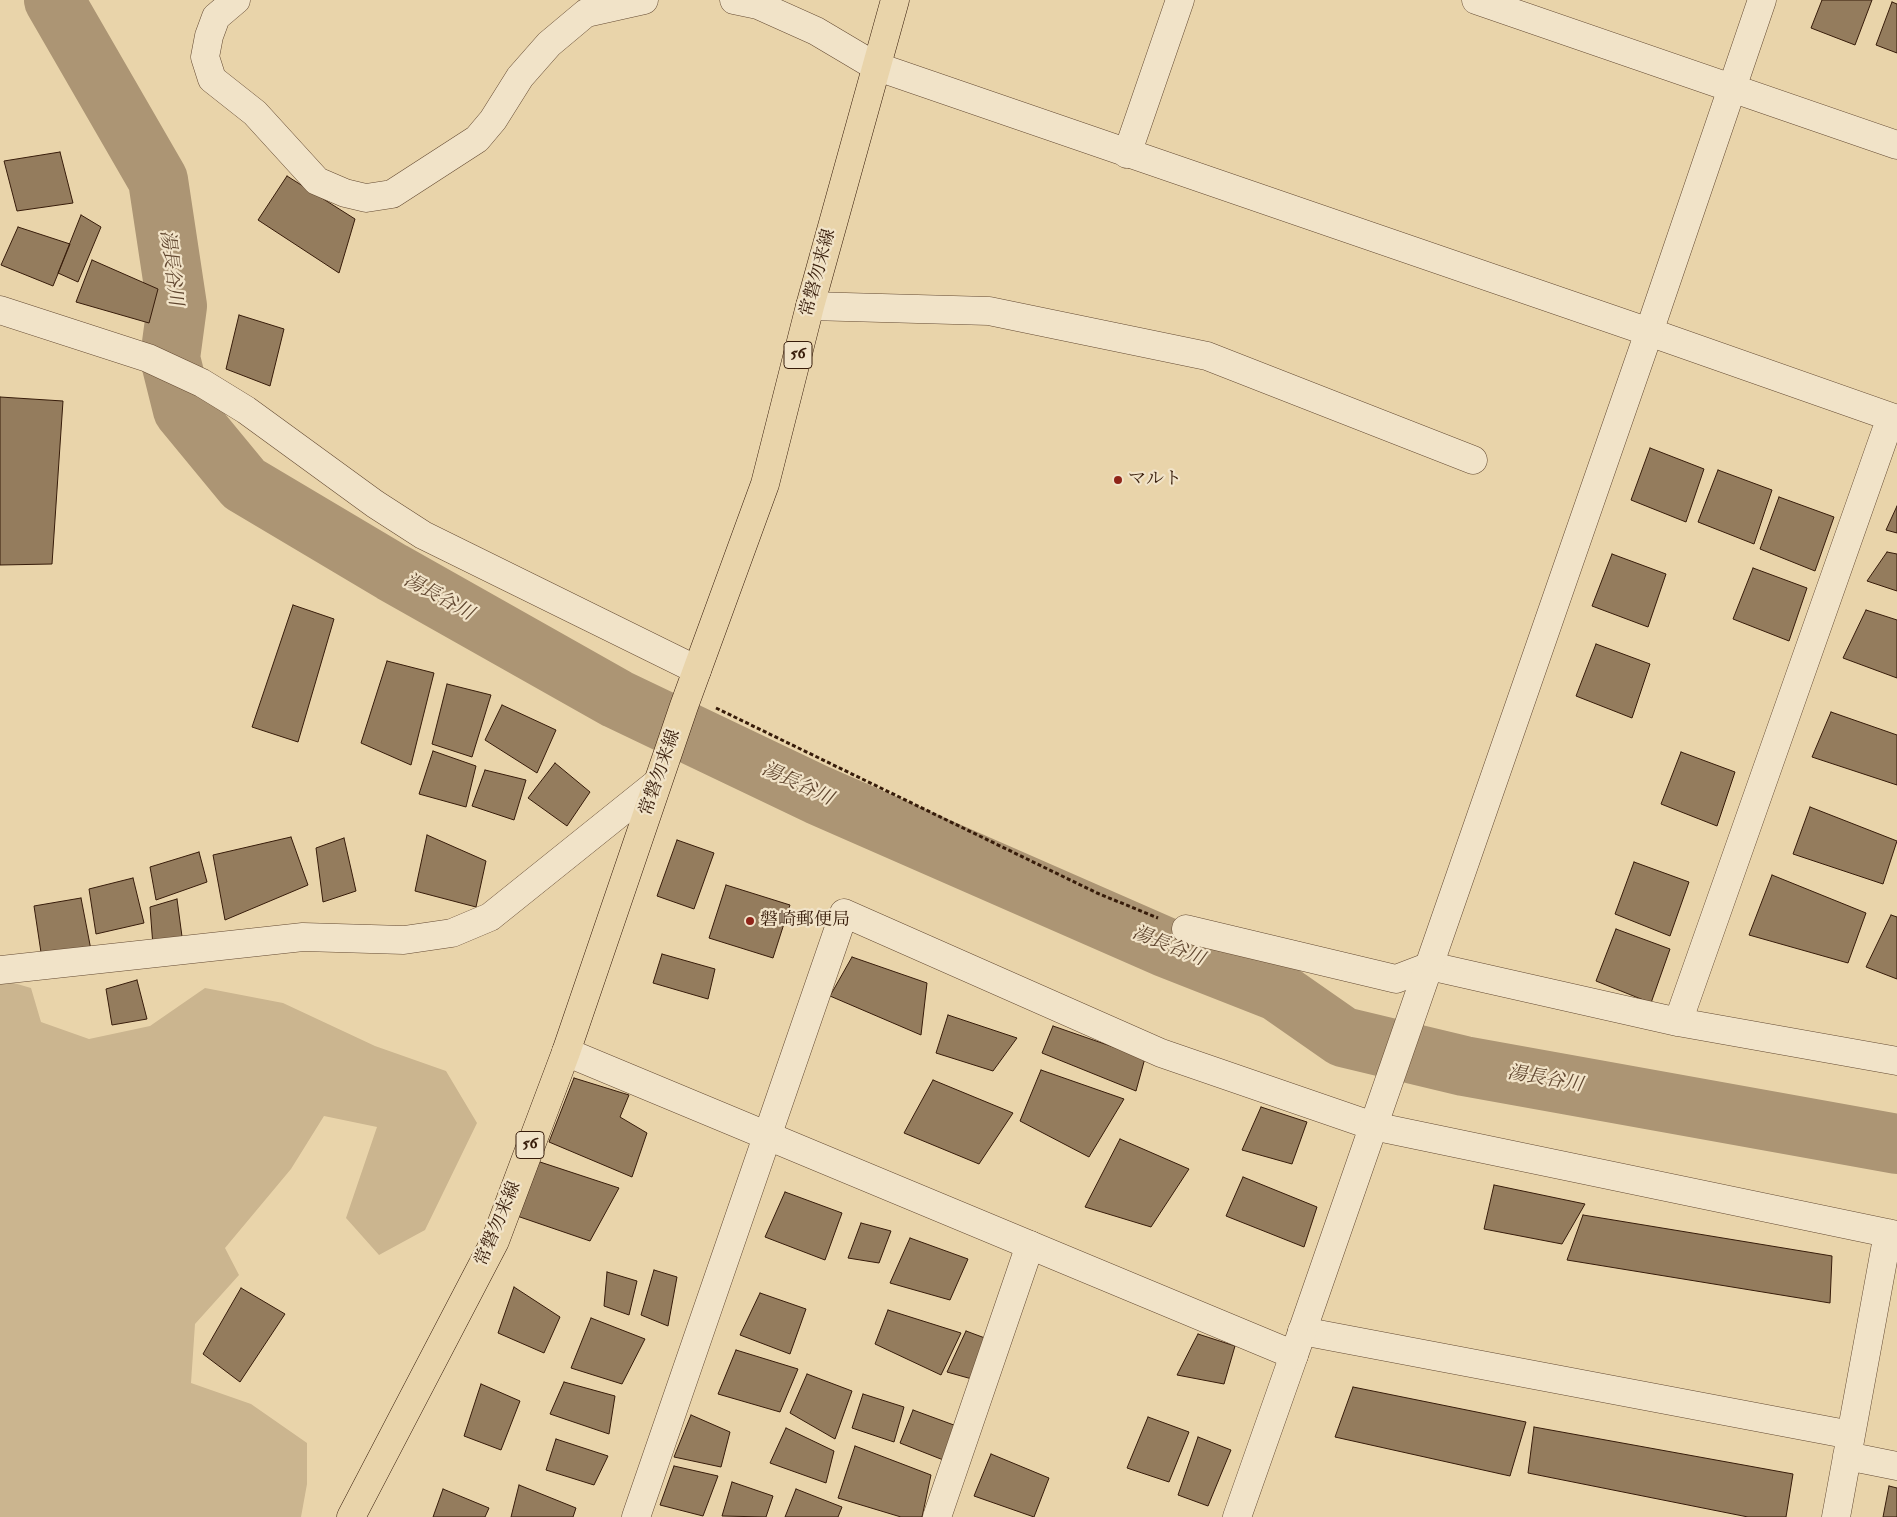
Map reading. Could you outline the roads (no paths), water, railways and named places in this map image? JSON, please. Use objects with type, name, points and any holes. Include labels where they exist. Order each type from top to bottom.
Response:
[{"type":"main road","name":"常磐勿来線","points":[[351,1517],[495,1241],[566,1052],[657,783],[765,484],[810,306],[875,66],[895,0]]},
{"type":"street","points":[[236,0],[216,17],[209,36],[205,57],[212,79],[255,113],[317,181],[345,193],[366,198],[392,194],[477,139],[493,120],[520,77],[549,44],[586,13],[644,0]]},
{"type":"street","points":[[734,0],[758,5],[816,31],[875,66],[1894,418],[1678,1022]]},
{"type":"street","points":[[1127,154],[1180,0]]},
{"type":"street","points":[[1476,0],[1897,145]]},
{"type":"street","points":[[1237,1517],[1430,966],[1762,0]]},
{"type":"street","points":[[810,306],[989,311],[1207,356],[1473,460]]},
{"type":"street","points":[[0,310],[148,358],[202,382],[246,410],[375,504],[423,535],[690,690]]},
{"type":"street","points":[[0,970],[302,937],[404,940],[452,933],[490,917],[657,783]]},
{"type":"street","points":[[636,1517],[844,913],[1161,1053],[1373,1126],[1892,1234],[1836,1517]]},
{"type":"street","points":[[1186,929],[1396,978],[1430,966],[1678,1022],[1897,1061]]},
{"type":"street","points":[[566,1052],[1030,1245],[1298,1343],[1849,1445],[1897,1466]]},
{"type":"street","points":[[937,1517],[1030,1245]]},
{"type":"waterway","name":"湯長谷川","points":[[54,0],[158,180],[177,306],[170,358],[183,410],[244,484],[392,572],[617,699],[818,795],[1165,947],[1277,991],[1343,1037],[1464,1066],[1897,1144]]},
{"type":"place","name":"マルト","points":[[1118,480]]},
{"type":"place","name":"磐崎郵便局","points":[[750,921]]}]
